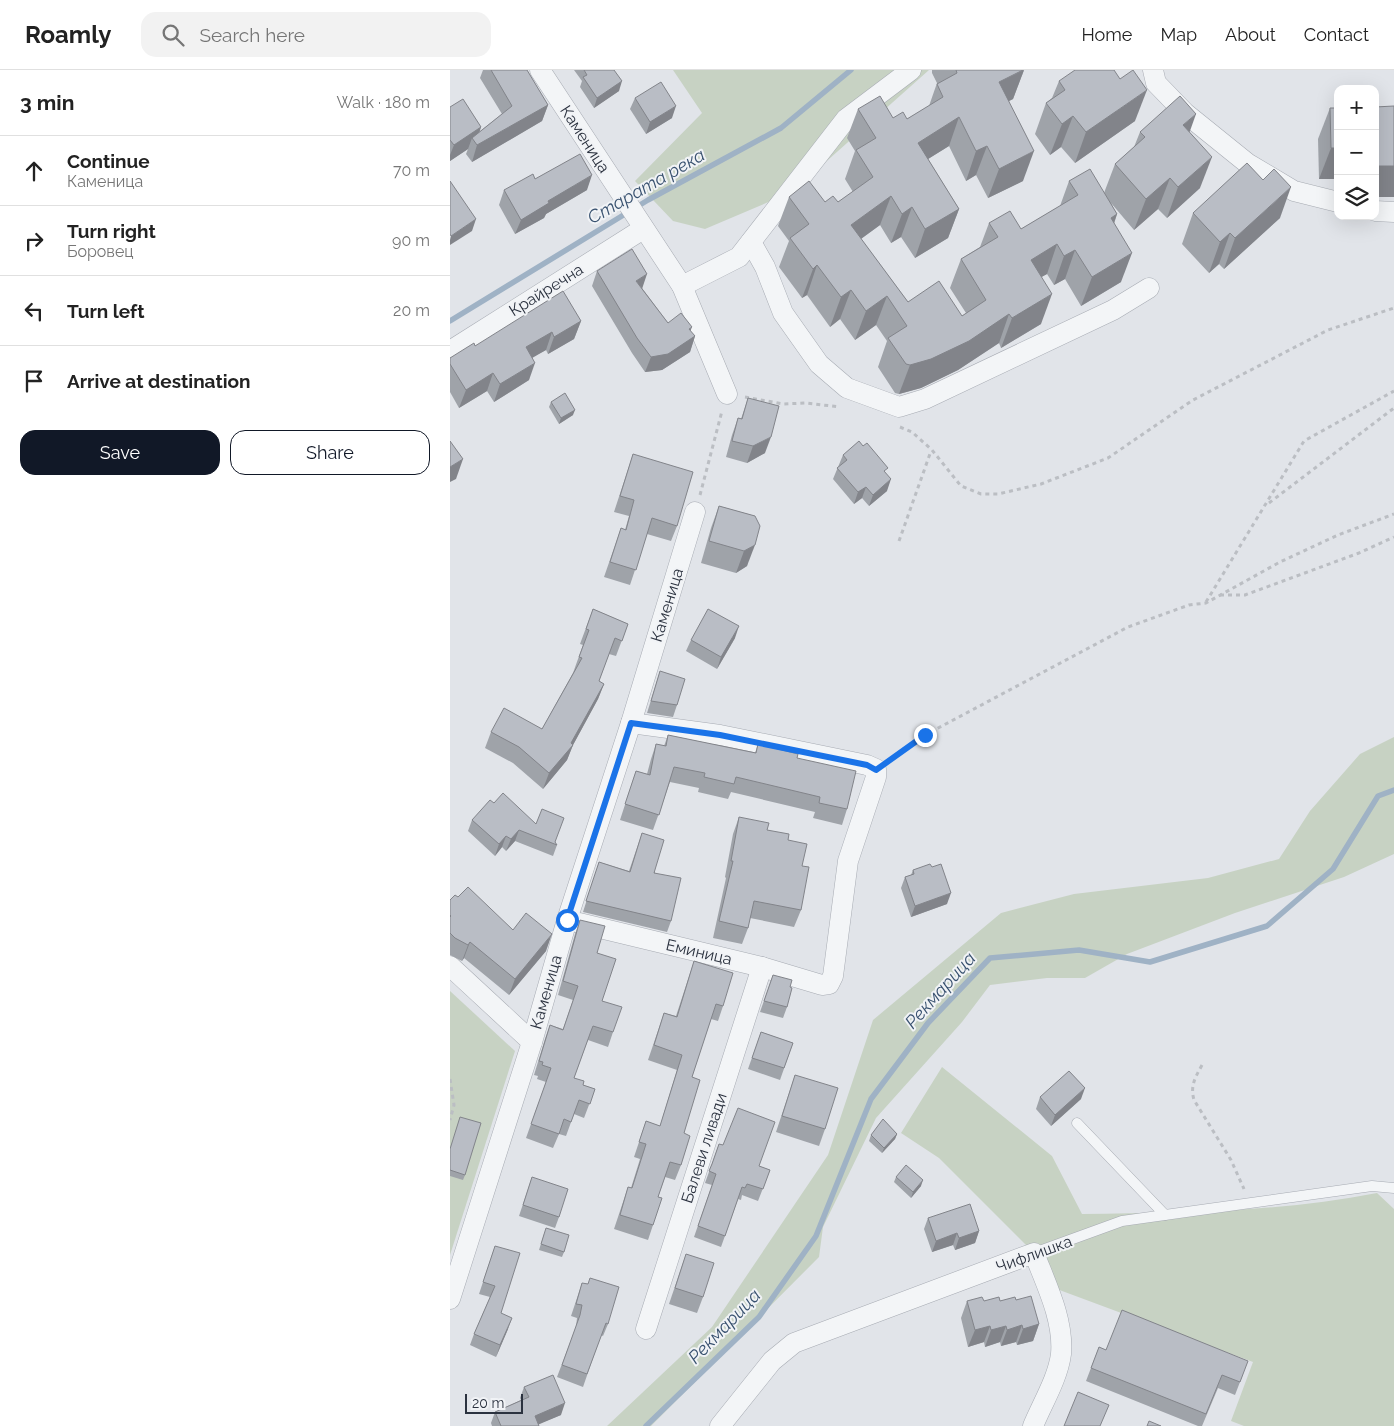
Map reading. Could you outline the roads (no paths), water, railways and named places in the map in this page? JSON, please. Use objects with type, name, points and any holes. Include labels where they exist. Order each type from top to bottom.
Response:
[{"type":"street","name":"Каменица","points":[[540,70],[621,196],[682,286],[727,394]]},
{"type":"street","points":[[682,286],[739,257],[846,119],[911,70]]},
{"type":"street","points":[[1153,70],[1156,82],[1185,112],[1248,163],[1294,191],[1334,201]]},
{"type":"street","points":[[1379,211],[1394,212]]},
{"type":"street","name":"Крайречна","points":[[450,351],[643,229]]},
{"type":"street","points":[[751,242],[765,267],[783,313],[818,364],[847,388],[899,407],[925,399],[1113,310],[1149,288]]},
{"type":"street","name":"Каменица","points":[[450,1298],[532,1042],[567,920],[631,723],[695,512]]},
{"type":"street","name":"Еминица","points":[[567,920],[762,967],[822,985],[829,984],[833,976],[848,861],[876,777],[876,770],[867,765],[720,735],[631,723]]},
{"type":"street","points":[[450,966],[532,1042]]},
{"type":"street","name":"Балеви ливади","points":[[646,1329],[762,967]]},
{"type":"street","points":[[1033,1426],[1060,1354],[1059,1323],[1034,1253]]},
{"type":"street","name":"Чифлишка","points":[[720,1426],[772,1360],[794,1344],[1034,1253]]},
{"type":"lane","points":[[1077,1123],[1165,1215]]},
{"type":"lane","name":"Чифлишка","points":[[1034,1253],[1122,1221],[1372,1186],[1394,1188]]},
{"type":"waterway","name":"Старата река","points":[[450,321],[648,200],[781,128],[851,70]]},
{"type":"waterway","name":"Рекмарица","points":[[646,1426],[759,1317],[816,1236],[871,1099],[928,1023],[990,958],[1079,950],[1150,962],[1267,926],[1333,869],[1378,796],[1394,790]]}]
